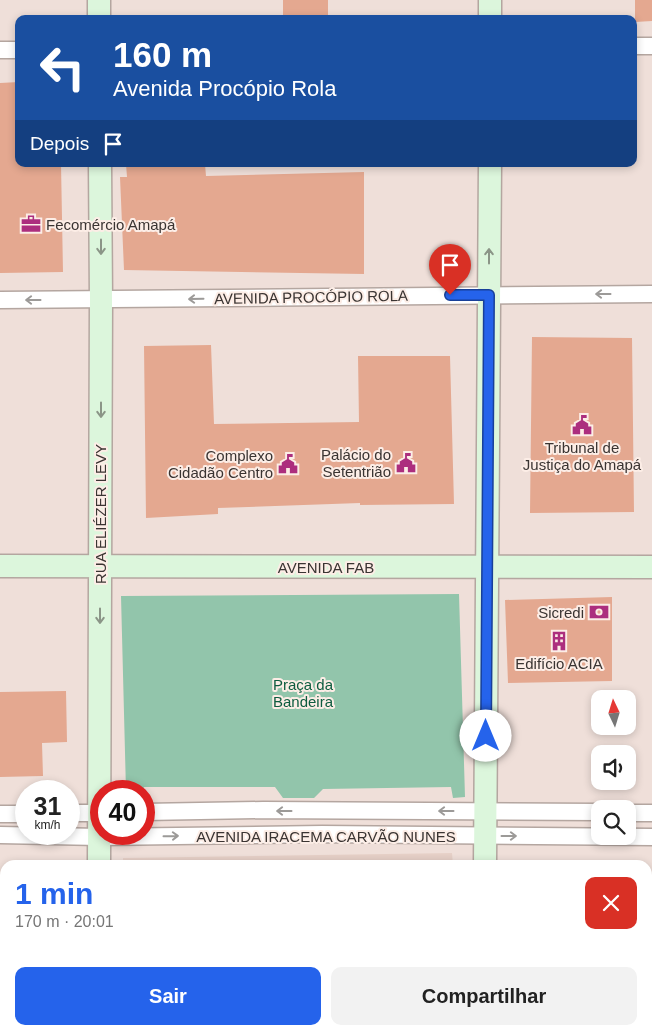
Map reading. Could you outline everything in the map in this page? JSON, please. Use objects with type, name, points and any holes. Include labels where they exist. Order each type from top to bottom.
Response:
[{"type":"main road","points":[[98,0],[99,15]]},
{"type":"main road","points":[[490,0],[490,15]]},
{"type":"main road","name":"RUA ELIÉZER LEVY","points":[[100,167],[100,780]]},
{"type":"main road","points":[[485,860],[490,167]]},
{"type":"main road","name":"AVENIDA FAB","points":[[0,566],[652,567]]},
{"type":"main road","name":"RUA ELIÉZER LEVY","points":[[99,845],[99,860]]},
{"type":"street","points":[[637,46],[652,46]]},
{"type":"street","points":[[0,50],[15,50]]},
{"type":"street","name":"AVENIDA PROCÓPIO ROLA","points":[[0,300],[652,294]]},
{"type":"street","points":[[262,810],[262,835]]},
{"type":"street","points":[[322,810],[322,834]]},
{"type":"street","name":"AVENIDA IRACEMA CARVÃO NUNES","points":[[155,812],[322,810],[591,812]]},
{"type":"street","points":[[636,813],[650,813],[650,837]]},
{"type":"street","points":[[0,814],[15,814]]},
{"type":"street","name":"AVENIDA IRACEMA CARVÃO NUNES","points":[[155,836],[322,834],[650,837]]},
{"type":"street","name":"AVENIDA IRACEMA CARVÃO NUNES","points":[[0,835],[90,836]]},
{"type":"shaded area","points":[[452,853],[453,860],[123,860],[123,858]]},
{"type":"green space","name":"Praça da Bandeira","points":[[459,594],[465,797],[453,798],[451,787],[323,789],[314,798],[283,798],[275,787],[155,787],[155,780],[126,780],[121,596]]},
{"type":"building","points":[[283,0],[328,0],[328,15],[283,15]]},
{"type":"building","points":[[635,0],[652,0],[652,21],[637,22],[637,15],[635,15]]},
{"type":"building","name":"Fecomércio Amapá","points":[[15,82],[15,167],[61,167],[63,272],[0,273],[0,83]]},
{"type":"building","points":[[126,167],[205,167],[206,176],[364,172],[364,274],[124,270],[120,177],[127,177]]},
{"type":"building","name":"Tribunal de Justiça do Amapá","points":[[532,337],[632,338],[634,512],[530,513]]},
{"type":"building","points":[[211,345],[214,424],[359,422],[358,356],[450,356],[454,504],[360,505],[360,503],[218,508],[218,514],[146,518],[144,346]]},
{"type":"building","name":"Edifício ACIA","points":[[612,597],[612,681],[508,683],[505,600]]},
{"type":"building","points":[[66,691],[67,742],[42,743],[43,776],[0,777],[0,692]]},
{"type":"place","name":"Fecomércio Amapá","points":[[31,224]]},
{"type":"place","name":"Tribunal de Justiça do Amapá","points":[[582,425]]},
{"type":"place","name":"Palácio do Setentrião","points":[[406,463]]},
{"type":"place","name":"Complexo Cidadão Centro","points":[[288,464]]},
{"type":"place","name":"Sicredi","points":[[599,612]]},
{"type":"place","name":"Edifício ACIA","points":[[559,641]]},
{"type":"route","points":[[450,295],[489,295],[486,736]]}]
